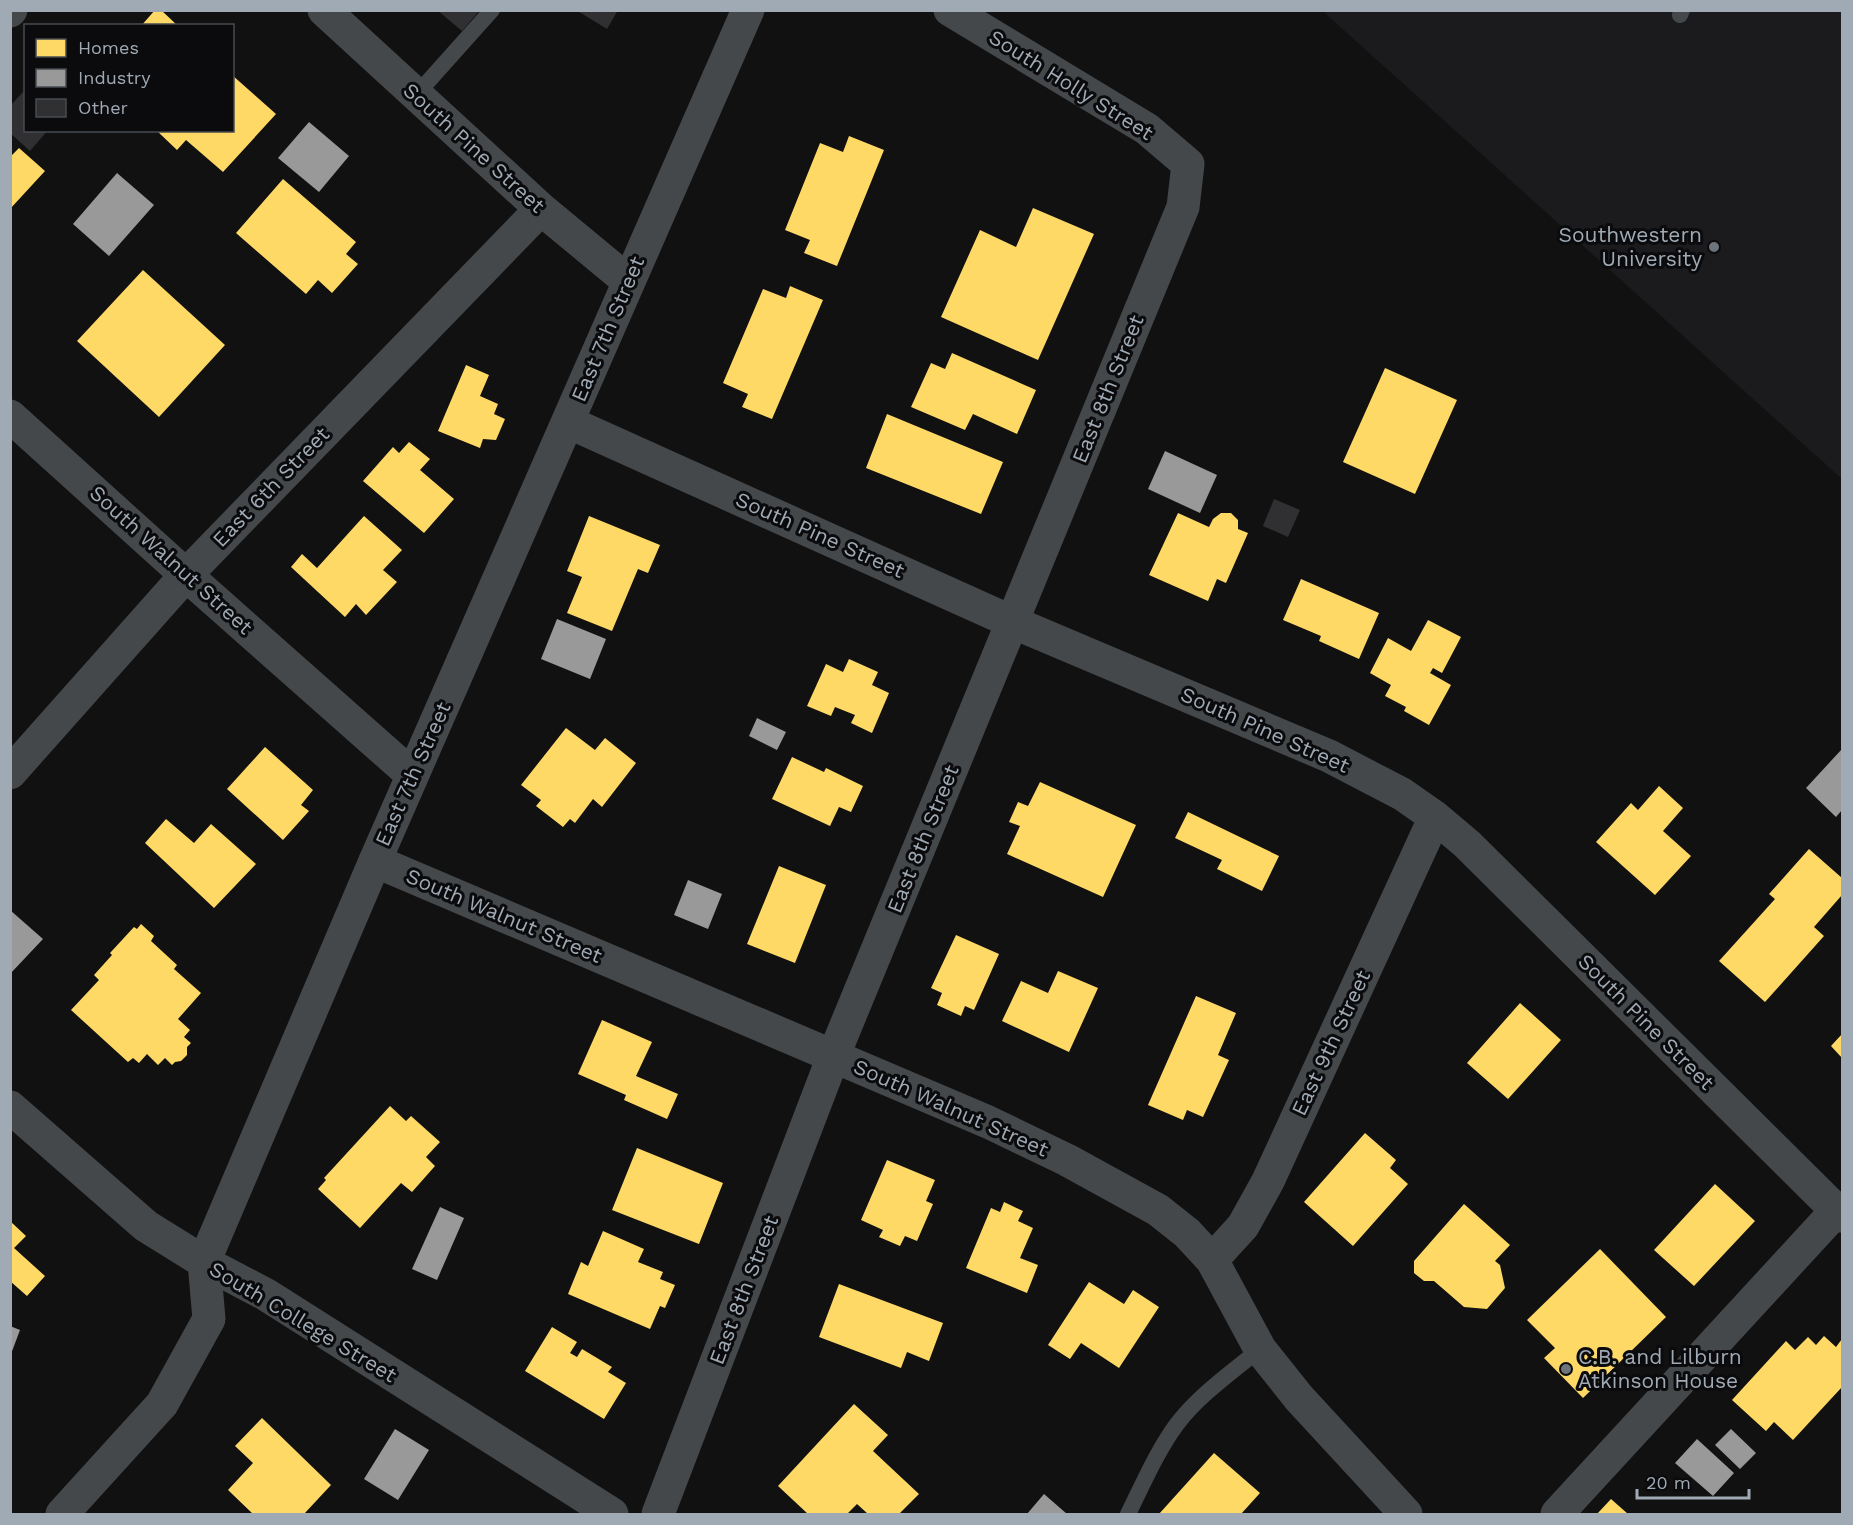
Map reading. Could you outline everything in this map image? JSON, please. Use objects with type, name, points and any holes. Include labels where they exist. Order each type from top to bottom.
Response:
[{"type":"street","name":"South Pine Street","points":[[324,10],[541,209],[628,281]]},
{"type":"street","name":"East 7th Street","points":[[62,1515],[162,1404],[209,1319],[204,1262],[412,775],[748,10]]},
{"type":"street","name":"South Holly Street","points":[[950,10],[1147,129],[1188,164]]},
{"type":"street","name":"East 8th Street","points":[[658,1515],[833,1057],[1183,207],[1188,164]]},
{"type":"street","name":"East 6th Street","points":[[10,773],[186,575],[541,209]]},
{"type":"street","name":"South Walnut Street","points":[[10,416],[412,775]]},
{"type":"street","name":"South Pine Street","points":[[568,422],[1012,622],[1329,756],[1402,794],[1435,817],[1475,852],[1840,1213]]},
{"type":"street","name":"East 9th Street","points":[[1212,1260],[1243,1226],[1268,1181],[1435,817]]},
{"type":"street","name":"South Walnut Street","points":[[375,861],[988,1122],[1067,1160],[1158,1210],[1187,1233],[1212,1260],[1260,1348],[1299,1398],[1406,1515]]},
{"type":"street","name":"South College Street","points":[[10,1107],[146,1226],[204,1262],[265,1294],[612,1515]]},
{"type":"street","points":[[1557,1515],[1840,1213]]},
{"type":"lane","points":[[416,95],[492,10]]},
{"type":"lane","points":[[1128,1515],[1147,1475],[1177,1424],[1202,1398],[1260,1348]]},
{"type":"shaded area","name":"Southwestern University","points":[[1324,11],[1842,11],[1842,479],[1328,16]]},
{"type":"building: Homes","points":[[155,10],[161,10],[176,24],[143,24]]},
{"type":"building: Homes","points":[[234,77],[276,114],[223,172],[186,140],[177,150],[158,132],[234,132]]},
{"type":"building: Homes","points":[[849,136],[884,150],[837,266],[804,253],[810,240],[785,230],[820,143],[843,152]]},
{"type":"building: Homes","points":[[19,148],[45,171],[10,209],[10,157]]},
{"type":"building: Homes","points":[[283,179],[356,242],[346,254],[358,264],[332,293],[318,280],[306,294],[236,233]]},
{"type":"building: Homes","points":[[1033,208],[1094,234],[1038,360],[941,317],[980,230],[1016,247]]},
{"type":"building: Homes","points":[[143,270],[225,345],[159,417],[77,341]]},
{"type":"building: Homes","points":[[790,286],[823,300],[772,419],[742,407],[748,394],[723,383],[763,289],[786,298]]},
{"type":"building: Homes","points":[[952,353],[1036,390],[1017,434],[973,414],[965,430],[911,407],[931,363],[945,369]]},
{"type":"building: Homes","points":[[466,365],[489,375],[480,396],[498,404],[494,414],[505,419],[496,440],[483,439],[480,448],[438,431]]},
{"type":"building: Homes","points":[[1385,368],[1457,400],[1415,494],[1343,462]]},
{"type":"building: Homes","points":[[887,414],[1003,462],[981,514],[866,468]]},
{"type":"building: Homes","points":[[409,442],[430,459],[420,470],[454,499],[424,533],[363,481],[393,447],[399,453]]},
{"type":"building: Homes","points":[[1178,513],[1209,527],[1213,519],[1221,513],[1231,513],[1238,520],[1238,529],[1248,533],[1226,583],[1217,579],[1208,601],[1149,575]]},
{"type":"building: Homes","points":[[364,516],[402,550],[383,570],[397,582],[366,615],[356,604],[345,617],[291,567],[302,554],[317,568]]},
{"type":"building: Homes","points":[[589,516],[660,545],[648,573],[638,569],[612,631],[567,613],[582,577],[567,571]]},
{"type":"building: Homes","points":[[1301,579],[1379,613],[1359,659],[1319,641],[1321,636],[1283,620]]},
{"type":"building: Homes","points":[[1428,620],[1461,637],[1442,673],[1433,668],[1430,673],[1451,685],[1429,725],[1404,711],[1406,707],[1385,696],[1391,685],[1370,673],[1388,638],[1411,651]]},
{"type":"building: Homes","points":[[849,659],[878,672],[872,685],[889,693],[872,733],[851,723],[855,715],[835,707],[831,716],[807,706],[826,664],[843,672]]},
{"type":"building: Homes","points":[[566,728],[595,750],[605,738],[636,763],[602,807],[593,799],[575,823],[570,819],[563,827],[536,806],[541,800],[521,785]]},
{"type":"building: Homes","points":[[265,747],[313,790],[301,805],[309,811],[283,840],[227,789]]},
{"type":"building: Homes","points":[[792,757],[824,772],[826,768],[863,786],[851,812],[839,807],[830,826],[772,799]]},
{"type":"building: Homes","points":[[1040,782],[1136,825],[1103,897],[1007,854],[1020,826],[1009,822],[1018,802],[1028,806]]},
{"type":"building: Homes","points":[[1659,786],[1683,808],[1663,831],[1691,856],[1655,895],[1596,842],[1631,803],[1638,810]]},
{"type":"building: Homes","points":[[1188,812],[1279,856],[1262,891],[1217,869],[1222,860],[1175,838]]},
{"type":"building: Homes","points":[[166,819],[194,843],[211,824],[256,864],[214,908],[145,843]]},
{"type":"building: Homes","points":[[1809,849],[1842,878],[1842,895],[1814,927],[1824,936],[1765,1002],[1719,961],[1775,899],[1769,894]]},
{"type":"building: Homes","points":[[779,866],[826,885],[795,963],[747,944]]},
{"type":"building: Homes","points":[[141,924],[154,936],[151,941],[177,965],[174,969],[201,993],[178,1019],[190,1030],[184,1037],[191,1043],[187,1047],[187,1055],[172,1065],[165,1058],[158,1065],[147,1054],[139,1063],[133,1058],[128,1062],[71,1010],[99,980],[94,975],[112,955],[110,953],[134,927],[137,929]]},
{"type":"building: Homes","points":[[956,935],[999,954],[974,1010],[965,1006],[961,1016],[937,1005],[942,993],[931,988]]},
{"type":"building: Homes","points":[[1058,971],[1098,988],[1069,1052],[1002,1021],[1021,981],[1048,993]]},
{"type":"building: Homes","points":[[1196,996],[1236,1013],[1218,1055],[1229,1060],[1203,1117],[1187,1110],[1183,1120],[1148,1105]]},
{"type":"building: Homes","points":[[1520,1003],[1561,1040],[1508,1099],[1467,1063]]},
{"type":"building: Homes","points":[[602,1020],[652,1042],[636,1076],[678,1094],[667,1119],[624,1100],[626,1095],[578,1074]]},
{"type":"building: Homes","points":[[1842,1034],[1842,1058],[1831,1046]]},
{"type":"building: Homes","points":[[390,1106],[406,1121],[411,1116],[440,1142],[426,1157],[435,1166],[412,1192],[401,1183],[360,1228],[318,1189],[326,1180],[324,1178]]},
{"type":"building: Homes","points":[[1365,1133],[1396,1160],[1390,1168],[1408,1184],[1353,1246],[1304,1202]]},
{"type":"building: Homes","points":[[637,1148],[723,1183],[699,1244],[612,1210]]},
{"type":"building: Homes","points":[[887,1160],[935,1180],[926,1201],[933,1204],[917,1241],[905,1236],[900,1246],[879,1237],[883,1230],[861,1220]]},
{"type":"building: Homes","points":[[1715,1184],[1755,1221],[1694,1286],[1654,1250]]},
{"type":"building: Homes","points":[[1004,1202],[1023,1211],[1018,1221],[1033,1228],[1020,1258],[1038,1265],[1027,1293],[966,1268],[991,1208],[1000,1212]]},
{"type":"building: Homes","points":[[1464,1204],[1510,1245],[1495,1261],[1500,1265],[1505,1288],[1487,1309],[1464,1307],[1434,1281],[1424,1281],[1414,1273],[1414,1261]]},
{"type":"building: Homes","points":[[10,1221],[26,1236],[14,1248],[45,1276],[27,1296],[10,1281]]},
{"type":"building: Homes","points":[[603,1231],[644,1249],[638,1262],[663,1272],[660,1279],[675,1285],[665,1308],[660,1306],[650,1329],[568,1294],[581,1262],[588,1266]]},
{"type":"building: Homes","points":[[1600,1249],[1666,1317],[1583,1398],[1544,1358],[1555,1348],[1527,1320]]},
{"type":"building: Homes","points":[[1089,1282],[1124,1304],[1133,1290],[1159,1307],[1119,1368],[1081,1343],[1070,1359],[1048,1345]]},
{"type":"building: Homes","points":[[839,1284],[943,1323],[929,1361],[907,1352],[901,1368],[819,1337]]},
{"type":"building: Homes","points":[[552,1327],[577,1342],[570,1353],[577,1357],[582,1349],[612,1367],[608,1372],[626,1383],[604,1419],[525,1371]]},
{"type":"building: Homes","points":[[1824,1336],[1836,1347],[1842,1339],[1842,1387],[1793,1440],[1774,1422],[1766,1431],[1732,1400],[1786,1341],[1795,1350],[1808,1337],[1816,1345]]},
{"type":"building: Homes","points":[[854,1404],[888,1435],[873,1451],[919,1494],[899,1514],[868,1514],[857,1504],[847,1514],[808,1514],[778,1486]]},
{"type":"building: Homes","points":[[262,1418],[331,1485],[304,1514],[253,1514],[228,1490],[253,1463],[235,1446]]},
{"type":"building: Homes","points":[[1214,1453],[1260,1493],[1241,1514],[1159,1514]]},
{"type":"building: Homes","points":[[1611,1499],[1628,1514],[1597,1514]]},
{"type":"building: Industry","points":[[309,122],[349,156],[319,192],[278,158]]},
{"type":"building: Industry","points":[[117,173],[154,205],[109,256],[73,224]]},
{"type":"building: Industry","points":[[1165,451],[1217,475],[1200,513],[1148,489]]},
{"type":"building: Industry","points":[[557,619],[606,639],[590,679],[541,659]]},
{"type":"building: Industry","points":[[757,718],[786,732],[777,750],[749,736]]},
{"type":"building: Industry","points":[[1842,749],[1842,810],[1836,817],[1806,788]]},
{"type":"building: Industry","points":[[688,880],[722,894],[708,929],[674,915]]},
{"type":"building: Industry","points":[[10,910],[43,939],[10,974]]},
{"type":"building: Industry","points":[[440,1207],[464,1218],[437,1280],[412,1269]]},
{"type":"building: Industry","points":[[10,1326],[20,1330],[11,1354],[10,1354]]},
{"type":"building: Industry","points":[[395,1429],[429,1450],[398,1500],[364,1479]]},
{"type":"building: Industry","points":[[1731,1429],[1756,1453],[1740,1469],[1715,1445]]},
{"type":"building: Industry","points":[[1697,1439],[1734,1473],[1713,1496],[1675,1463]]},
{"type":"building: Industry","points":[[1044,1494],[1067,1514],[1027,1514]]},
{"type":"building: Other","points":[[437,10],[480,10],[462,31]]},
{"type":"building: Other","points":[[576,10],[618,10],[607,29]]},
{"type":"building: Other","points":[[23,92],[24,132],[46,132],[30,151],[10,133],[10,106]]},
{"type":"building: Other","points":[[1274,499],[1300,510],[1288,537],[1263,526]]},
{"type":"place","name":"Southwestern University","points":[[1714,247]]},
{"type":"place","name":"C.B. and Lilburn Atkinson House","points":[[1566,1369]]}]
